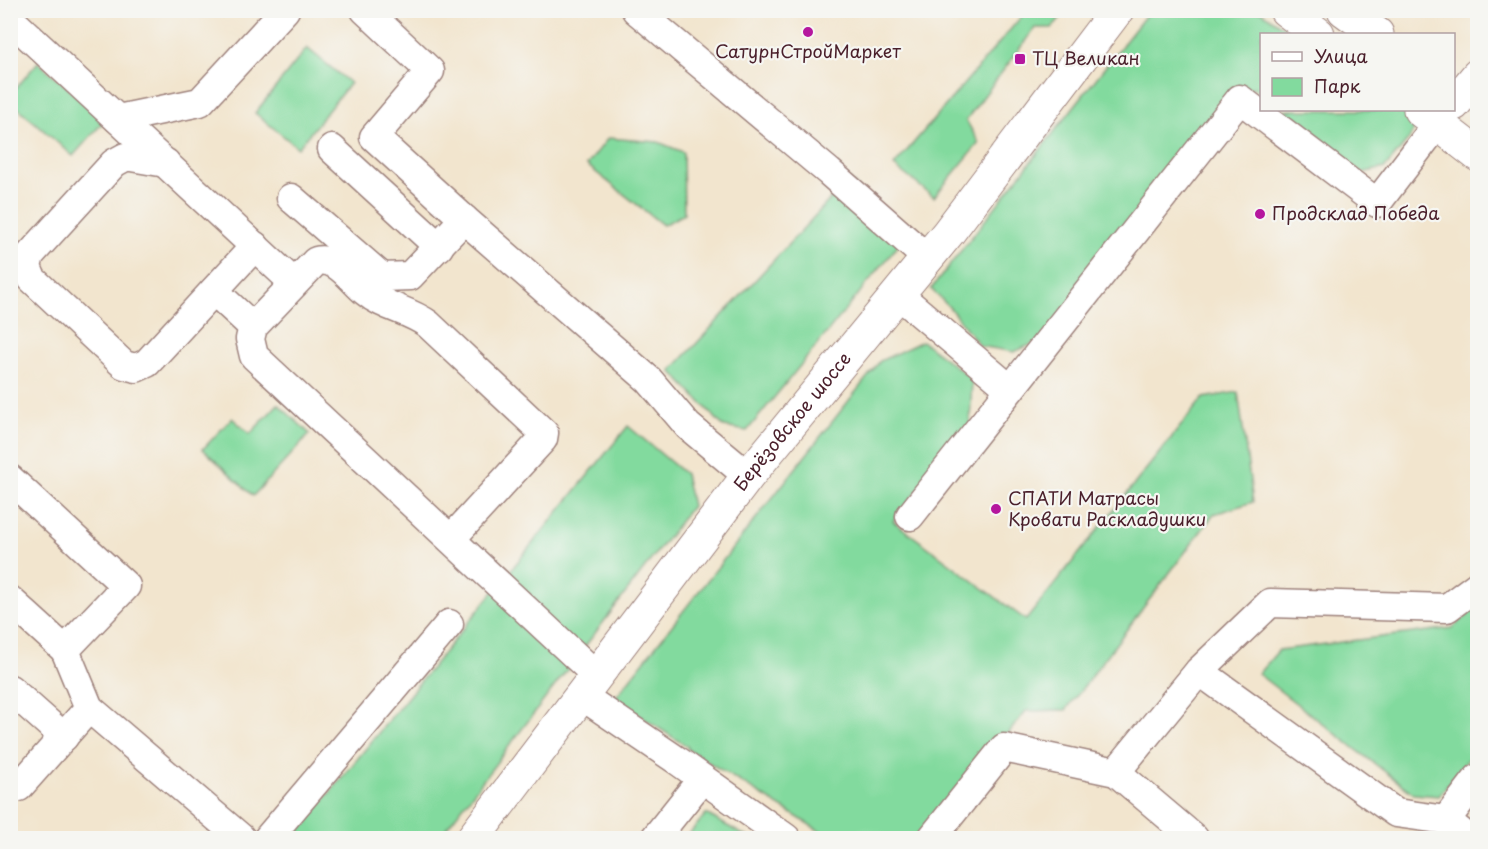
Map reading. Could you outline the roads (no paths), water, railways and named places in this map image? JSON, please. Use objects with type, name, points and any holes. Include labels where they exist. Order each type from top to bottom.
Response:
[{"type":"main road","name":"Берёзовское шоссе","points":[[473,838],[748,476],[928,259],[1117,10]]},
{"type":"main road","points":[[1286,10],[1317,33]]},
{"type":"main road","points":[[1344,10],[1376,33]]},
{"type":"main road","points":[[1455,104],[1478,155]]},
{"type":"lane","points":[[118,119],[200,102],[285,10]]},
{"type":"lane","points":[[365,10],[430,71],[374,137],[464,219],[649,380],[688,426],[748,476]]},
{"type":"lane","points":[[636,10],[829,172],[928,259]]},
{"type":"lane","points":[[10,19],[294,283]]},
{"type":"lane","points":[[910,516],[1240,99],[1377,203],[1447,111]]},
{"type":"lane","points":[[332,149],[439,247]]},
{"type":"lane","points":[[166,163],[131,156],[114,163],[30,255],[27,261],[28,274],[124,365],[136,368],[147,363],[255,246]]},
{"type":"lane","points":[[291,198],[382,277],[410,276],[464,219]]},
{"type":"lane","points":[[451,539],[543,439],[542,430],[428,324],[414,314],[371,296],[333,262],[316,261],[253,327],[250,339],[254,357],[451,539],[589,685],[702,779],[786,838]]},
{"type":"lane","points":[[214,291],[253,327]]},
{"type":"lane","points":[[898,295],[1010,389]]},
{"type":"lane","points":[[10,479],[126,586],[65,650]]},
{"type":"lane","points":[[1116,772],[1199,671],[1270,603],[1447,608],[1478,585]]},
{"type":"lane","points":[[10,600],[65,650],[89,708],[241,838]]},
{"type":"lane","points":[[268,838],[449,624]]},
{"type":"lane","points":[[1199,671],[1396,813],[1446,820],[1468,838]]},
{"type":"lane","points":[[10,689],[64,737]]},
{"type":"lane","points":[[10,780],[19,787],[89,708]]},
{"type":"lane","points":[[932,838],[1004,748],[1116,772],[1194,838]]},
{"type":"lane","points":[[1446,820],[1478,778]]},
{"type":"lane","points":[[655,838],[702,779]]},
{"type":"place","name":"СатурнСтройМаркет","points":[[808,32]]},
{"type":"place","name":"ТЦ Великан","points":[[1020,59]]},
{"type":"place","name":"Продсклад Победа","points":[[1260,214]]},
{"type":"place","name":"СПАТИ Матрасы Кровати Раскладушки","points":[[996,509]]}]
